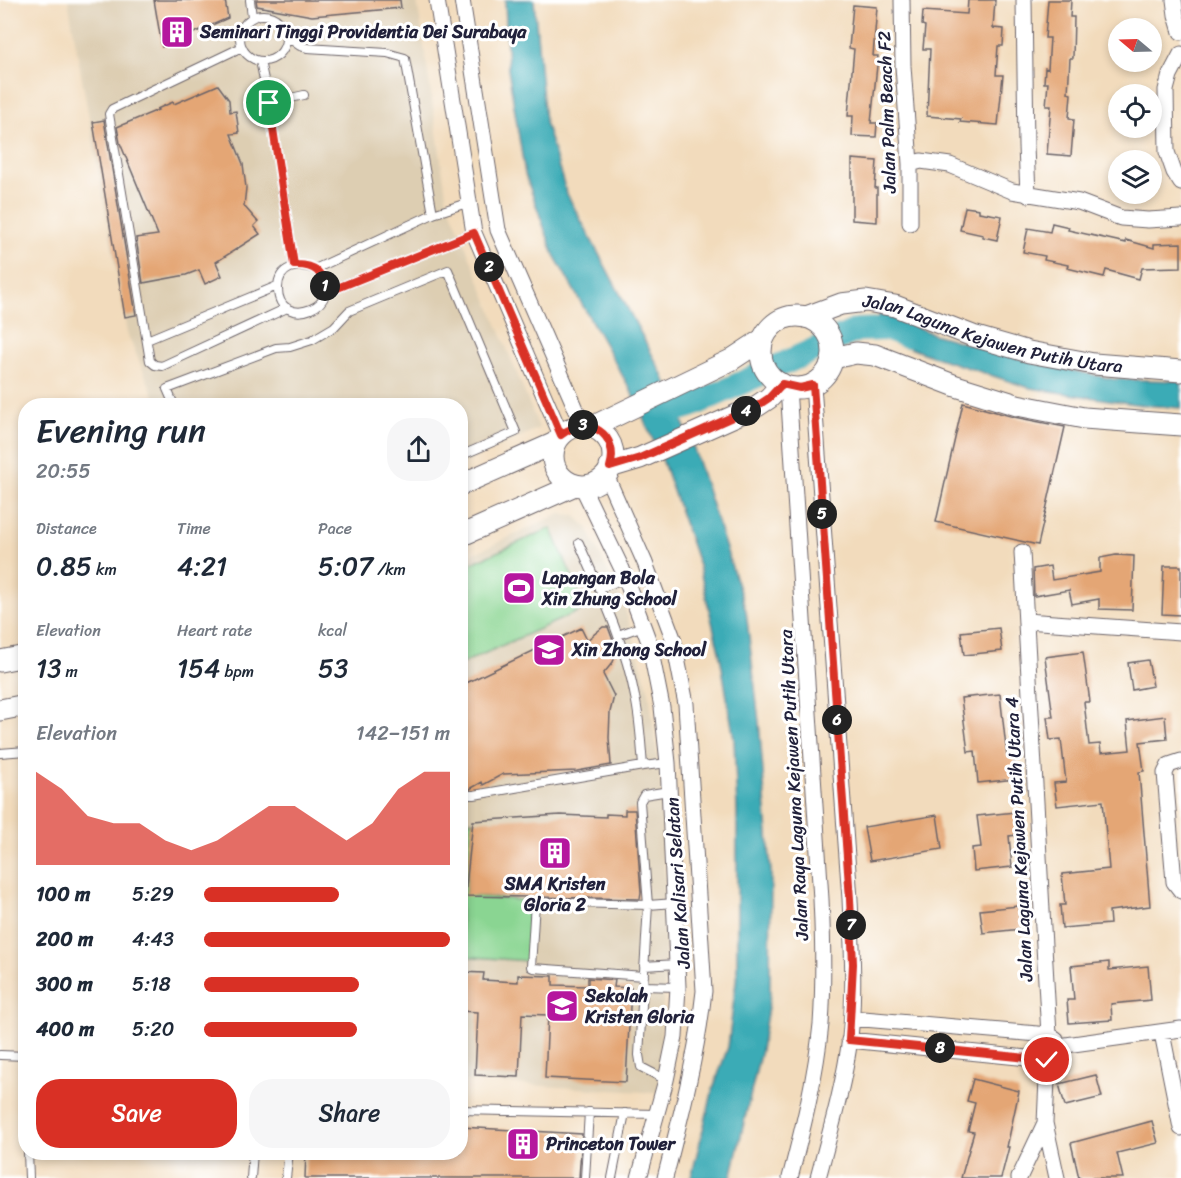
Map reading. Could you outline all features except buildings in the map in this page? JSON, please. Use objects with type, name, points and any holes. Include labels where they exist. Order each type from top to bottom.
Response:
[{"type":"street","points":[[437,0],[474,233],[558,439],[553,451],[554,465],[562,478],[578,485]]},
{"type":"street","points":[[462,0],[498,230],[588,426],[606,436],[610,443],[613,459],[608,471]]},
{"type":"street","name":"Jalan Palm Beach F2","points":[[902,0],[903,66],[910,164],[910,224]]},
{"type":"street","points":[[1024,0],[1028,195]]},
{"type":"street","points":[[1174,0],[1181,32]]},
{"type":"street","points":[[1181,54],[1170,75],[1167,90],[1167,152],[1174,172],[1181,183]]},
{"type":"street","points":[[458,130],[481,126]]},
{"type":"street","points":[[910,164],[928,162],[950,165],[1012,191],[1079,202],[1121,218],[1181,219]]},
{"type":"street","name":"Jalan Laguna Kejawen Putih Utara","points":[[806,316],[841,304],[866,301],[895,306],[973,336],[1029,352],[1094,364],[1181,371]]},
{"type":"street","points":[[793,316],[806,316],[818,322],[827,332],[832,344],[833,358],[822,379],[813,385],[800,388],[785,386],[767,374],[760,351],[763,339],[770,328],[780,320],[793,316]]},
{"type":"street","points":[[468,481],[558,439],[571,428],[588,426],[617,415],[732,360],[763,339]]},
{"type":"street","points":[[833,358],[856,353],[875,355],[956,386],[1017,405],[1084,418],[1181,425]]},
{"type":"street","points":[[813,385],[853,964],[852,1018],[849,1040],[841,1086],[818,1178]]},
{"type":"street","points":[[468,533],[578,485],[595,483],[608,471],[712,427],[769,398],[785,386]]},
{"type":"street","name":"Jalan Raya Laguna Kejawen Putih Utara","points":[[785,386],[821,898],[823,965],[820,1024],[813,1079],[790,1178]]},
{"type":"street","name":"Jalan Kalisari Selatan","points":[[608,471],[673,638],[686,704],[704,991],[699,1038],[689,1086],[665,1178]]},
{"type":"street","name":"Jalan Kalisari Selatan","points":[[578,485],[625,578],[649,642],[662,707],[668,763],[678,987],[675,1037],[666,1080],[639,1178]]},
{"type":"street","name":"Jalan Laguna Kejawen Putih Utara 4","points":[[1022,552],[1049,1035],[1045,1123],[1057,1178]]},
{"type":"street","points":[[1026,621],[1181,632]]},
{"type":"street","points":[[0,661],[18,658]]},
{"type":"street","points":[[0,710],[18,707]]},
{"type":"street","points":[[668,763],[689,761]]},
{"type":"street","points":[[1181,761],[1169,765],[1165,773],[1174,882],[1181,891]]},
{"type":"street","points":[[852,1018],[1049,1035],[1066,1045]]},
{"type":"street","points":[[849,1040],[1047,1060],[1066,1045],[1181,1029]]},
{"type":"street","points":[[1162,1033],[1181,1128]]},
{"type":"street","name":"Jalan Laguna Kejawen Putih Utara 4","points":[[1019,1178],[1045,1123]]},
{"type":"lane","points":[[249,0],[252,17]]},
{"type":"lane","points":[[260,14],[274,17],[285,28],[286,36],[282,51],[276,57],[260,61],[249,56],[242,47],[241,30],[245,22],[252,17],[260,14]]},
{"type":"lane","points":[[286,36],[307,48],[387,53],[405,58],[433,214]]},
{"type":"lane","points":[[242,47],[112,109],[109,114],[150,361],[162,366],[287,308]]},
{"type":"lane","points":[[260,61],[269,103],[294,265]]},
{"type":"lane","points":[[269,103],[304,95]]},
{"type":"lane","points":[[315,268],[433,214],[470,202]]},
{"type":"lane","points":[[325,293],[474,233]]},
{"type":"lane","points":[[294,265],[315,268],[325,284],[325,293],[317,307],[309,311],[301,312],[287,308],[278,295],[277,286],[280,277],[294,265]]},
{"type":"lane","points":[[171,398],[167,389],[276,348],[290,347],[312,340],[334,327],[349,311],[448,270],[516,432],[468,453]]},
{"type":"lane","points":[[147,340],[277,286]]},
{"type":"lane","points":[[579,543],[618,635],[636,697],[643,766]]},
{"type":"lane","points":[[599,589],[625,578]]},
{"type":"lane","points":[[618,635],[643,626]]},
{"type":"lane","points":[[0,753],[18,752]]},
{"type":"lane","points":[[468,795],[668,763]]},
{"type":"lane","points":[[666,1080],[641,1067],[639,1055],[648,905],[640,802],[644,795],[669,791]]},
{"type":"lane","points":[[644,976],[531,967],[535,902],[537,900],[648,905],[675,903]]},
{"type":"lane","points":[[644,966],[677,964]]},
{"type":"lane","points":[[643,986],[678,987]]},
{"type":"lane","points":[[0,1055],[18,1056]]},
{"type":"lane","points":[[468,1110],[656,1114]]},
{"type":"lane","points":[[585,1178],[589,1112]]},
{"type":"lane","points":[[612,1178],[625,1113]]},
{"type":"lane","points":[[28,1160],[29,1178]]},
{"type":"lane","points":[[251,1178],[252,1160]]},
{"type":"lane","points":[[286,1178],[288,1160]]},
{"type":"shaded area","points":[[68,0],[417,0],[447,200],[539,428],[468,462],[468,398],[155,398],[127,333]]},
{"type":"shaded area","points":[[559,514],[575,515],[587,527],[625,608],[649,692],[661,785],[667,932],[658,1093],[468,1081],[468,556]]},
{"type":"green space","name":"Lapangan Bola Xin Zhung School","points":[[551,528],[586,608],[468,661],[468,565]]},
{"type":"green space","points":[[468,821],[473,821],[468,867]]},
{"type":"green space","points":[[468,895],[531,901],[527,961],[468,957]]},
{"type":"water","points":[[505,0],[534,0],[545,122],[567,194],[663,375],[694,449],[746,611],[759,722],[771,872],[770,995],[761,1050],[731,1178],[691,1178],[713,1089],[728,1047],[737,973],[737,810],[734,739],[720,656],[699,566],[663,462],[630,389],[554,255],[525,174],[508,69]]},
{"type":"water","points":[[880,312],[933,334],[1036,363],[1113,379],[1181,381],[1181,408],[1142,405],[1030,388],[923,353],[874,334]]},
{"type":"waterway","points":[[664,414],[691,406],[857,330],[888,329],[907,336]]},
{"type":"place","name":"Seminari Tinggi Providentia Dei Surabaya","points":[[177,32]]},
{"type":"place","name":"Lapangan Bola Xin Zhung School","points":[[519,588]]},
{"type":"place","name":"Xin Zhong School","points":[[549,650]]},
{"type":"place","name":"SMA Kristen Gloria 2","points":[[555,853]]},
{"type":"place","name":"Sekolah Kristen Gloria","points":[[562,1006]]},
{"type":"place","name":"Princeton Tower","points":[[523,1144]]},
{"type":"route","points":[[269,103],[294,265],[315,268],[325,284],[325,293],[474,233],[561,435],[571,428],[583,425],[599,430],[610,443],[613,459],[610,467],[640,458],[757,406],[769,398],[782,384],[800,388],[813,385],[850,899],[853,964],[852,1018],[849,1040],[1047,1060]]}]
